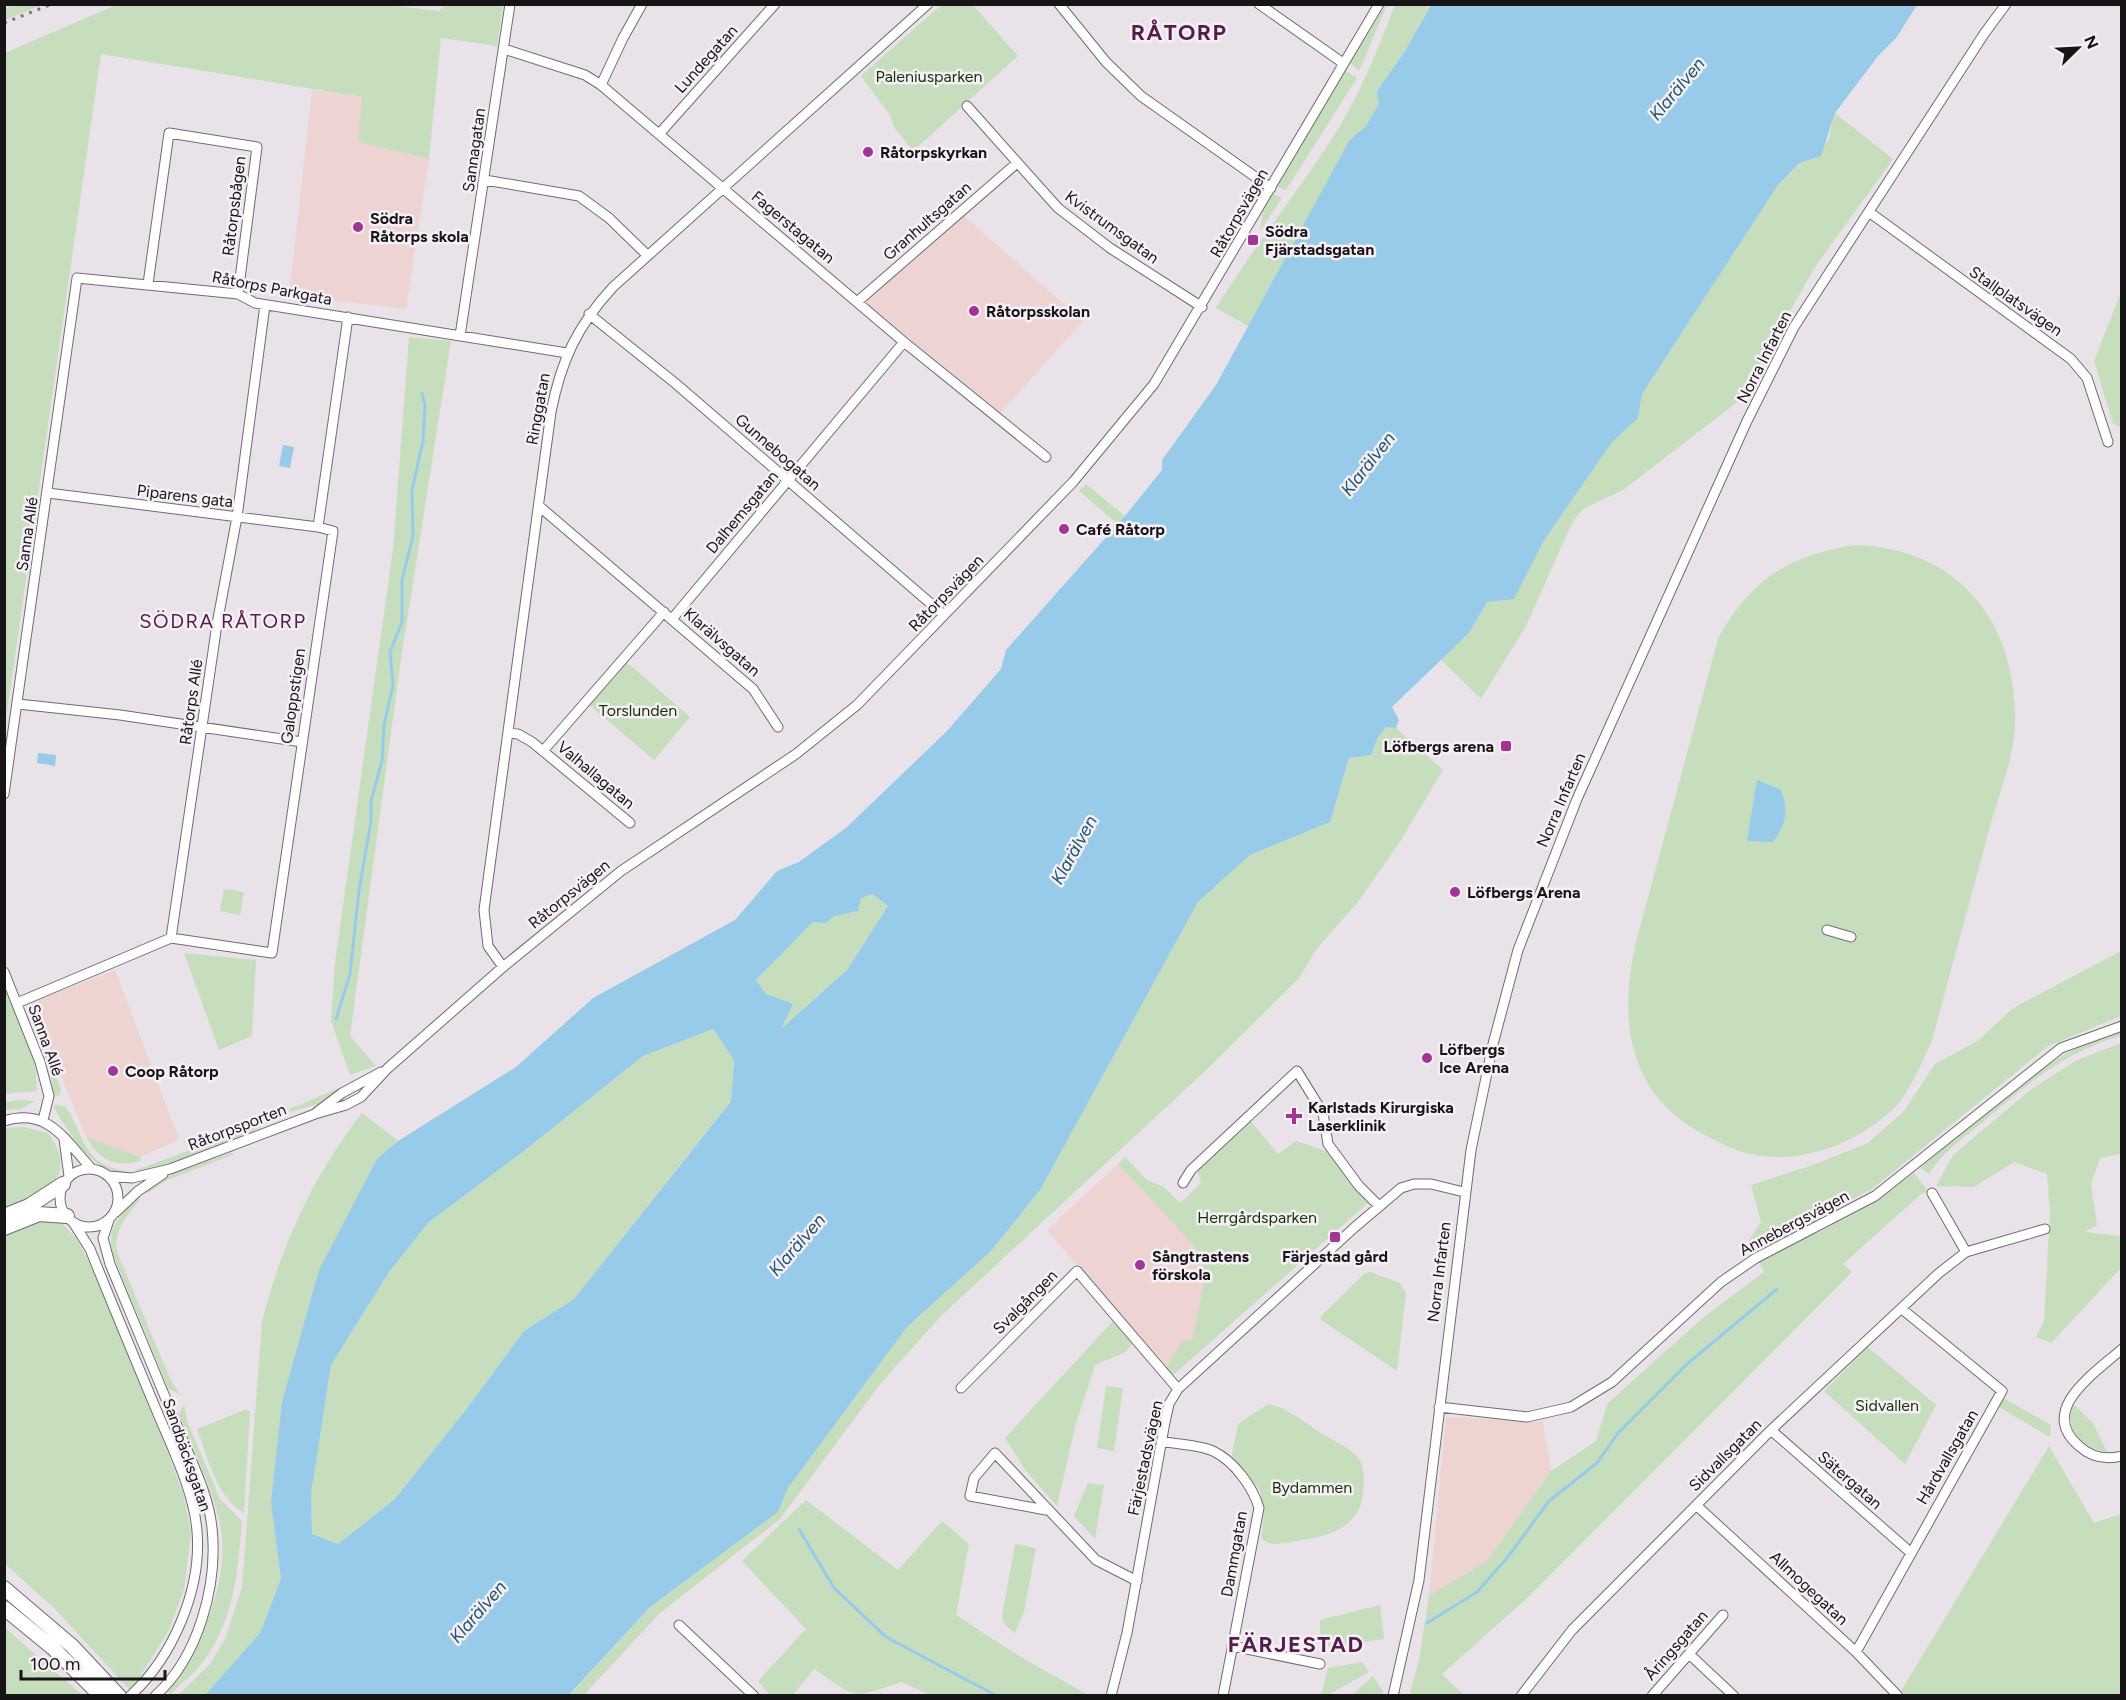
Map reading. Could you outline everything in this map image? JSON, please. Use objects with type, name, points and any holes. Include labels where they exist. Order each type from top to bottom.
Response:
[{"type":"highway","points":[[4,1216],[29,1206],[66,1180]]},
{"type":"highway","points":[[4,1228],[39,1214],[56,1213],[70,1219]]},
{"type":"highway","points":[[4,1588],[43,1619],[102,1690]]},
{"type":"highway","points":[[4,1608],[102,1690],[119,1695]]},
{"type":"street","name":"Sannagatan","points":[[460,336],[510,4]]},
{"type":"street","points":[[601,85],[622,38],[642,4]]},
{"type":"street","name":"Lundegatan","points":[[660,133],[775,4]]},
{"type":"street","name":"Ringgatan","points":[[503,967],[488,946],[484,910],[551,412],[560,369],[567,353],[589,314],[613,287],[928,4]]},
{"type":"street","points":[[1059,4],[1106,62],[1141,96],[1271,188]]},
{"type":"street","points":[[1259,4],[1343,63]]},
{"type":"street","name":"Råtorpsvägen","points":[[388,1068],[503,967],[621,872],[736,796],[829,730],[901,663],[1044,512],[1130,416],[1154,384],[1202,307],[1379,4]]},
{"type":"street","name":"Norra Infarten","points":[[1393,1695],[1419,1580],[1464,1192],[1493,1044],[1518,950],[1572,809],[1748,421],[1794,327],[1984,34],[2006,4]]},
{"type":"street","name":"Fagerstagatan","points":[[504,49],[585,75],[601,85],[904,342],[1046,457]]},
{"type":"street","name":"Kvistrumsgatan","points":[[967,106],[1058,208],[1110,248],[1202,307]]},
{"type":"street","name":"Råtorpsbågen","points":[[148,284],[170,133],[257,147],[238,294]]},
{"type":"street","name":"Granhultsgatan","points":[[857,302],[1017,163]]},
{"type":"street","points":[[485,180],[579,196],[609,218],[647,255]]},
{"type":"street","name":"Stallplatsvägen","points":[[1869,212],[2072,358],[2087,378],[2108,442]]},
{"type":"street","name":"Råtorps Parkgata","points":[[77,278],[238,294],[265,304],[460,336]]},
{"type":"street","name":"Sanna Allé","points":[[4,794],[77,278]]},
{"type":"street","name":"Råtorps Allé","points":[[171,938],[217,624],[237,517],[265,304]]},
{"type":"street","name":"Gunnebogatan","points":[[589,314],[789,480],[944,615]]},
{"type":"street","points":[[318,527],[348,317]]},
{"type":"street","points":[[460,336],[567,353]]},
{"type":"street","name":"Dalhemsgatan","points":[[672,619],[904,342]]},
{"type":"street","name":"Piparens gata","points":[[48,493],[318,527]]},
{"type":"street","name":"Klarälvsgatan","points":[[539,506],[753,688],[778,727]]},
{"type":"street","name":"Galoppstigen","points":[[171,938],[272,953],[333,531],[318,527]]},
{"type":"street","name":"Klarälvsgatan","points":[[604,680],[663,612]]},
{"type":"street","name":"Valhallagatan","points":[[543,751],[604,680]]},
{"type":"street","points":[[18,704],[302,742]]},
{"type":"street","name":"Valhallagatan","points":[[508,733],[524,737],[543,751],[630,823]]},
{"type":"street","points":[[1827,930],[1851,937]]},
{"type":"street","points":[[17,1003],[171,938]]},
{"type":"street","name":"Sanna Allé","points":[[4,972],[40,1062],[50,1096],[43,1120]]},
{"type":"street","name":"Annebergsvägen","points":[[1439,1407],[1527,1418],[1571,1407],[1612,1382],[1721,1281],[1755,1258],[1875,1197],[2061,1048],[2121,1026]]},
{"type":"street","name":"Råtorpsporten","points":[[109,1176],[132,1178],[170,1169],[315,1113],[346,1105],[361,1097],[388,1068]]},
{"type":"street","points":[[1183,1183],[1191,1170],[1297,1071],[1323,1113],[1328,1144],[1359,1186],[1379,1206]]},
{"type":"street","points":[[4,1121],[15,1118],[43,1120],[58,1130],[90,1168],[109,1176],[118,1193],[112,1216],[91,1227],[70,1219],[60,1201],[66,1180],[64,1139]]},
{"type":"street","points":[[66,1180],[90,1168]]},
{"type":"street","name":"Råtorpsporten","points":[[112,1216],[138,1191],[170,1169]]},
{"type":"street","name":"Färjestadsvägen","points":[[1111,1695],[1127,1633],[1169,1404],[1178,1389],[1401,1188],[1414,1184],[1431,1184],[1464,1192]]},
{"type":"street","points":[[1932,1193],[1966,1252]]},
{"type":"street","name":"Sandbäcksgatan","points":[[112,1216],[103,1238],[110,1264],[201,1486],[212,1527],[212,1574],[204,1613],[185,1657],[155,1695]]},
{"type":"street","name":"Sandbäcksgatan","points":[[70,1219],[90,1249],[167,1435],[188,1491],[197,1531],[196,1567],[187,1606],[170,1644],[149,1676],[130,1695]]},
{"type":"street","name":"Sidvallsgatan","points":[[1521,1695],[1572,1630],[1696,1505],[1771,1430],[1939,1274],[1966,1252],[2045,1229]]},
{"type":"street","name":"Svalgången","points":[[961,1388],[1077,1271],[1178,1389]]},
{"type":"street","name":"Hårdvallsgatan","points":[[1856,1652],[2002,1391],[1902,1309]]},
{"type":"street","points":[[2121,1349],[2066,1402],[2063,1421],[2074,1442],[2088,1454],[2110,1459],[2121,1456]]},
{"type":"street","name":"Sätergatan","points":[[1771,1430],[1910,1552]]},
{"type":"street","name":"Dammgatan","points":[[1162,1441],[1211,1450],[1224,1458],[1254,1491],[1259,1508],[1223,1695]]},
{"type":"street","points":[[1046,1510],[970,1496],[974,1478],[995,1453],[1046,1510],[1096,1560],[1137,1581]]},
{"type":"street","name":"Allmogegatan","points":[[1696,1505],[1856,1652],[1898,1695]]},
{"type":"street","name":"Åringsgatan","points":[[1652,1695],[1723,1615]]},
{"type":"street","points":[[679,1625],[754,1695]]},
{"type":"street","points":[[1232,1646],[1320,1664]]},
{"type":"street","points":[[1689,1654],[1734,1695]]},
{"type":"shaded area","name":"Södra Råtorps skola","points":[[312,90],[363,97],[358,142],[429,159],[406,309],[289,295]]},
{"type":"shaded area","name":"Råtorpsskolan","points":[[964,216],[1083,321],[1000,413],[864,301]]},
{"type":"shaded area","points":[[115,970],[179,1140],[140,1157],[86,1137],[31,1003]]},
{"type":"shaded area","name":"Sångtrastens förskola","points":[[1118,1164],[1200,1252],[1205,1277],[1192,1340],[1182,1341],[1166,1368],[1047,1230]]},
{"type":"shaded area","points":[[1446,1417],[1543,1422],[1551,1471],[1486,1562],[1429,1595]]},
{"type":"green space","points":[[380,4],[439,11],[445,5],[503,5],[497,46],[441,38],[429,159],[358,142],[362,97],[101,54],[5,726],[5,53],[116,5]]},
{"type":"green space","points":[[13,5],[42,5],[5,20],[5,9]]},
{"type":"green space","name":"Paleniusparken","points":[[941,5],[973,5],[1018,56],[913,151],[894,127],[890,115],[861,76]]},
{"type":"green space","points":[[1387,5],[1359,71],[1350,63]]},
{"type":"green space","points":[[1395,5],[1429,7],[1403,54],[1377,91],[1379,104],[1366,127],[1349,142],[1248,326],[1216,308],[1340,126],[1377,51]]},
{"type":"green space","points":[[1345,70],[1357,78],[1286,190],[1277,187]]},
{"type":"green space","points":[[1835,113],[1893,159],[1815,267],[1740,400],[1623,490],[1583,509],[1573,521],[1526,626],[1481,699],[1441,660],[1469,633],[1487,602],[1543,542],[1611,442],[1638,418],[1642,394],[1778,185],[1799,163],[1828,141]]},
{"type":"green space","points":[[1273,194],[1282,198],[1260,231],[1263,210]]},
{"type":"green space","points":[[2121,292],[2122,427],[2113,424],[2094,361]]},
{"type":"green space","points":[[409,337],[451,341],[401,659],[350,1036],[376,1066],[350,1075],[331,1021],[335,963],[393,549]]},
{"type":"green space","points":[[1086,484],[1125,516],[1118,524],[1079,491]]},
{"type":"green space","points":[[1855,545],[1892,549],[1924,560],[1952,576],[1975,598],[1993,624],[2006,654],[2013,688],[2014,738],[1932,1041],[1911,1085],[1894,1108],[1862,1133],[1824,1150],[1804,1155],[1763,1156],[1734,1149],[1700,1133],[1675,1115],[1653,1092],[1640,1067],[1630,1031],[1628,994],[1630,975],[1637,938],[1718,639],[1743,601],[1773,574],[1810,556],[1831,549]]},
{"type":"green space","name":"Torslunden","points":[[623,659],[690,717],[654,760],[587,703]]},
{"type":"green space","points":[[1386,727],[1396,728],[1443,770],[1401,840],[1358,902],[1318,947],[1299,978],[1202,1074],[941,1316],[881,1383],[780,1519],[660,1613],[584,1695],[569,1696],[650,1607],[778,1512],[788,1488],[907,1327],[991,1251],[1040,1190],[1198,902],[1250,855],[1330,822],[1349,758],[1371,755],[1378,737]]},
{"type":"green space","points":[[224,889],[244,892],[240,915],[220,911]]},
{"type":"green space","points":[[872,894],[888,906],[847,970],[779,1031],[766,994],[756,980],[813,922],[826,923],[833,916],[858,911],[861,898]]},
{"type":"green space","points":[[2121,951],[2121,1016],[2048,1046],[1872,1189],[1815,1218],[1818,1233],[1873,1203],[1914,1173],[1928,1191],[1920,1195],[1843,1264],[1852,1272],[1525,1600],[1442,1674],[1464,1695],[1413,1695],[1410,1692],[1419,1660],[1429,1595],[1486,1562],[1551,1471],[1596,1441],[1607,1404],[1705,1316],[1764,1272],[1749,1240],[1761,1222],[1751,1185],[1810,1166],[1868,1143],[1904,1111],[1935,1064],[1979,1040],[2013,1008]]},
{"type":"green space","points":[[184,953],[256,960],[252,1036],[219,1050]]},
{"type":"green space","points":[[4,986],[35,1062],[37,1091],[5,1094]]},
{"type":"green space","points":[[713,1029],[734,1060],[731,1100],[574,1299],[524,1331],[468,1407],[395,1499],[338,1544],[312,1534],[311,1494],[331,1365],[389,1272],[428,1223],[524,1151],[643,1056]]},
{"type":"green space","points":[[2121,1031],[2121,1036],[2064,1060],[2030,1083],[1953,1146],[1929,1174],[1920,1168],[2014,1088],[2039,1070],[2092,1041]]},
{"type":"green space","points":[[40,1038],[61,1089],[59,1096],[54,1095],[50,1069],[38,1039]]},
{"type":"green space","points":[[2121,1043],[2121,1154],[2100,1158],[2091,1184],[2097,1225],[2085,1232],[2121,1236],[2121,1268],[2051,1343],[2036,1337],[2044,1321],[2050,1213],[2047,1174],[2014,1162],[1974,1187],[1936,1186],[1953,1155],[2029,1091],[2077,1060]]},
{"type":"green space","points":[[337,1089],[338,1092],[319,1104],[290,1112],[289,1109]]},
{"type":"green space","points":[[35,1101],[21,1109],[5,1110],[5,1102]]},
{"type":"green space","points":[[54,1105],[65,1106],[92,1155],[110,1167],[125,1171],[127,1175],[100,1165],[86,1154],[60,1118]]},
{"type":"green space","points":[[362,1113],[398,1141],[377,1159],[360,1194],[271,1503],[281,1579],[260,1633],[205,1695],[177,1696],[210,1664],[225,1639],[242,1587],[262,1321],[270,1293],[290,1238],[314,1186],[344,1137]]},
{"type":"green space","points":[[265,1119],[265,1122],[253,1132],[137,1175],[136,1170],[250,1128]]},
{"type":"green space","name":"Herrgårdsparken","points":[[1249,1119],[1278,1154],[1296,1141],[1326,1151],[1369,1202],[1172,1376],[1166,1368],[1182,1341],[1192,1340],[1205,1277],[1200,1252],[1118,1164],[1125,1157],[1147,1180],[1164,1187],[1180,1203],[1201,1183],[1197,1167]]},
{"type":"green space","points":[[23,1127],[48,1133],[61,1162],[59,1173],[44,1190],[4,1210],[4,1128]]},
{"type":"green space","points":[[86,1137],[140,1157],[141,1161],[116,1163],[102,1157]]},
{"type":"green space","points":[[231,1153],[235,1154],[165,1181],[147,1194],[145,1191],[166,1176]]},
{"type":"green space","points":[[137,1197],[140,1200],[119,1230],[117,1252],[171,1381],[181,1395],[168,1388],[113,1255],[112,1230]]},
{"type":"green space","points":[[41,1219],[62,1223],[75,1237],[89,1262],[129,1353],[183,1493],[191,1532],[184,1589],[169,1630],[131,1691],[55,1609],[5,1564],[5,1236]]},
{"type":"green space","points":[[1370,1272],[1400,1283],[1406,1294],[1397,1371],[1321,1320],[1321,1316],[1365,1273]]},
{"type":"green space","points":[[1113,1321],[1133,1343],[1124,1353],[1095,1365],[1076,1423],[1057,1506],[1026,1471],[1005,1438]]},
{"type":"green space","name":"Sidvallen","points":[[1868,1347],[1936,1405],[1905,1464],[1824,1391]]},
{"type":"green space","points":[[1106,1386],[1123,1388],[1114,1451],[1097,1448]]},
{"type":"green space","points":[[2003,1398],[2051,1425],[2050,1437],[1999,1407]]},
{"type":"green space","points":[[2071,1402],[2093,1423],[2107,1452],[2090,1446],[2077,1436],[2069,1421]]},
{"type":"green space","points":[[184,1404],[187,1421],[220,1499],[242,1521],[233,1592],[223,1626],[206,1658],[171,1694],[167,1692],[191,1653],[211,1610],[222,1565],[219,1519],[206,1480],[179,1415]]},
{"type":"green space","name":"Bydammen","points":[[1268,1404],[1289,1412],[1346,1448],[1359,1459],[1364,1479],[1360,1506],[1354,1517],[1344,1526],[1333,1532],[1306,1540],[1278,1544],[1268,1543],[1261,1538],[1264,1513],[1260,1490],[1231,1459],[1238,1424]]},
{"type":"green space","points":[[244,1410],[250,1411],[244,1513],[234,1506],[220,1487],[197,1429]]},
{"type":"green space","points":[[2049,1446],[2094,1523],[2121,1514],[2121,1695],[1905,1695],[1901,1691]]},
{"type":"green space","points":[[1088,1483],[1104,1485],[1095,1539],[1074,1516]]},
{"type":"green space","points":[[806,1500],[898,1570],[942,1521],[969,1544],[956,1615],[1019,1656],[1088,1695],[930,1695],[901,1682],[872,1692],[855,1693],[847,1691],[814,1669],[793,1695],[770,1695],[758,1681],[806,1629],[742,1561]]},
{"type":"green space","points":[[1015,1544],[1036,1548],[1024,1612],[1015,1633],[1004,1624],[1002,1617]]},
{"type":"green space","points":[[1380,1605],[1384,1639],[1331,1647],[1320,1646],[1320,1620]]},
{"type":"green space","points":[[5,1628],[82,1695],[5,1695]]},
{"type":"green space","points":[[1362,1662],[1369,1672],[1328,1695],[1321,1695],[1328,1668]]},
{"type":"green space","points":[[1373,1676],[1383,1691],[1382,1695],[1352,1695]]},
{"type":"water","name":"Klarälven","points":[[1431,5],[1917,5],[1896,38],[1878,56],[1835,113],[1821,156],[1799,163],[1778,185],[1642,394],[1638,418],[1612,442],[1543,542],[1514,599],[1487,602],[1469,633],[1392,707],[1399,720],[1396,728],[1386,727],[1378,737],[1371,755],[1349,758],[1330,822],[1250,855],[1198,902],[1040,1190],[991,1251],[907,1327],[788,1488],[778,1512],[650,1607],[569,1695],[205,1695],[260,1633],[281,1579],[271,1503],[282,1402],[319,1270],[377,1159],[398,1141],[516,1067],[593,998],[735,920],[777,871],[799,862],[847,827],[947,731],[1001,669],[1006,650],[1125,516],[1162,470],[1162,460],[1216,385],[1349,141],[1366,126],[1379,104],[1377,91],[1403,54]],"holes":[[[872,894],[888,906],[847,970],[781,1029],[793,1004],[766,994],[756,980],[813,922],[826,923],[834,916],[858,911],[861,898]],[[713,1029],[734,1060],[731,1101],[574,1299],[524,1331],[468,1407],[395,1499],[338,1544],[312,1534],[311,1494],[331,1365],[389,1272],[428,1223],[524,1151],[643,1056]]]},
{"type":"water","points":[[283,445],[294,447],[290,468],[279,466]]},
{"type":"water","points":[[38,753],[56,755],[55,766],[37,763]]},
{"type":"water","points":[[1757,780],[1781,790],[1785,805],[1785,817],[1773,842],[1747,841]]},
{"type":"waterway","points":[[336,1019],[350,974],[359,890],[371,821],[371,801],[382,761],[384,725],[393,685],[390,652],[402,622],[402,580],[413,536],[412,490],[423,441],[425,405],[422,393]]},
{"type":"waterway","points":[[1427,1623],[1477,1592],[1507,1558],[1549,1501],[1597,1463],[1618,1433],[1687,1364],[1777,1289]]},
{"type":"waterway","points":[[799,1529],[834,1588],[886,1637],[997,1696]]},
{"type":"railway","points":[[4,23],[52,4]]},
{"type":"place","name":"Råtorpskyrkan","points":[[868,152]]},
{"type":"place","name":"Södra Råtorps skola","points":[[358,227]]},
{"type":"place","name":"Södra Fjärstadsgatan","points":[[1253,240]]},
{"type":"place","name":"Råtorpsskolan","points":[[974,311]]},
{"type":"place","name":"Café Råtorp","points":[[1064,529]]},
{"type":"place","name":"Löfbergs arena","points":[[1506,746]]},
{"type":"place","name":"Löfbergs Arena","points":[[1455,892]]},
{"type":"place","name":"Löfbergs Ice Arena","points":[[1427,1058]]},
{"type":"place","name":"Coop Råtorp","points":[[113,1071]]},
{"type":"place","name":"Karlstads Kirurgiska Laserklinik","points":[[1294,1116]]},
{"type":"place","name":"Färjestad gård","points":[[1335,1237]]},
{"type":"place","name":"Sångtrastens förskola","points":[[1140,1265]]},
{"type":"district","name":"RÅTORP","points":[[1179,32]]},
{"type":"district","name":"SÖDRA RÅTORP","points":[[223,621]]},
{"type":"district","name":"FÄRJESTAD","points":[[1296,1644]]}]
